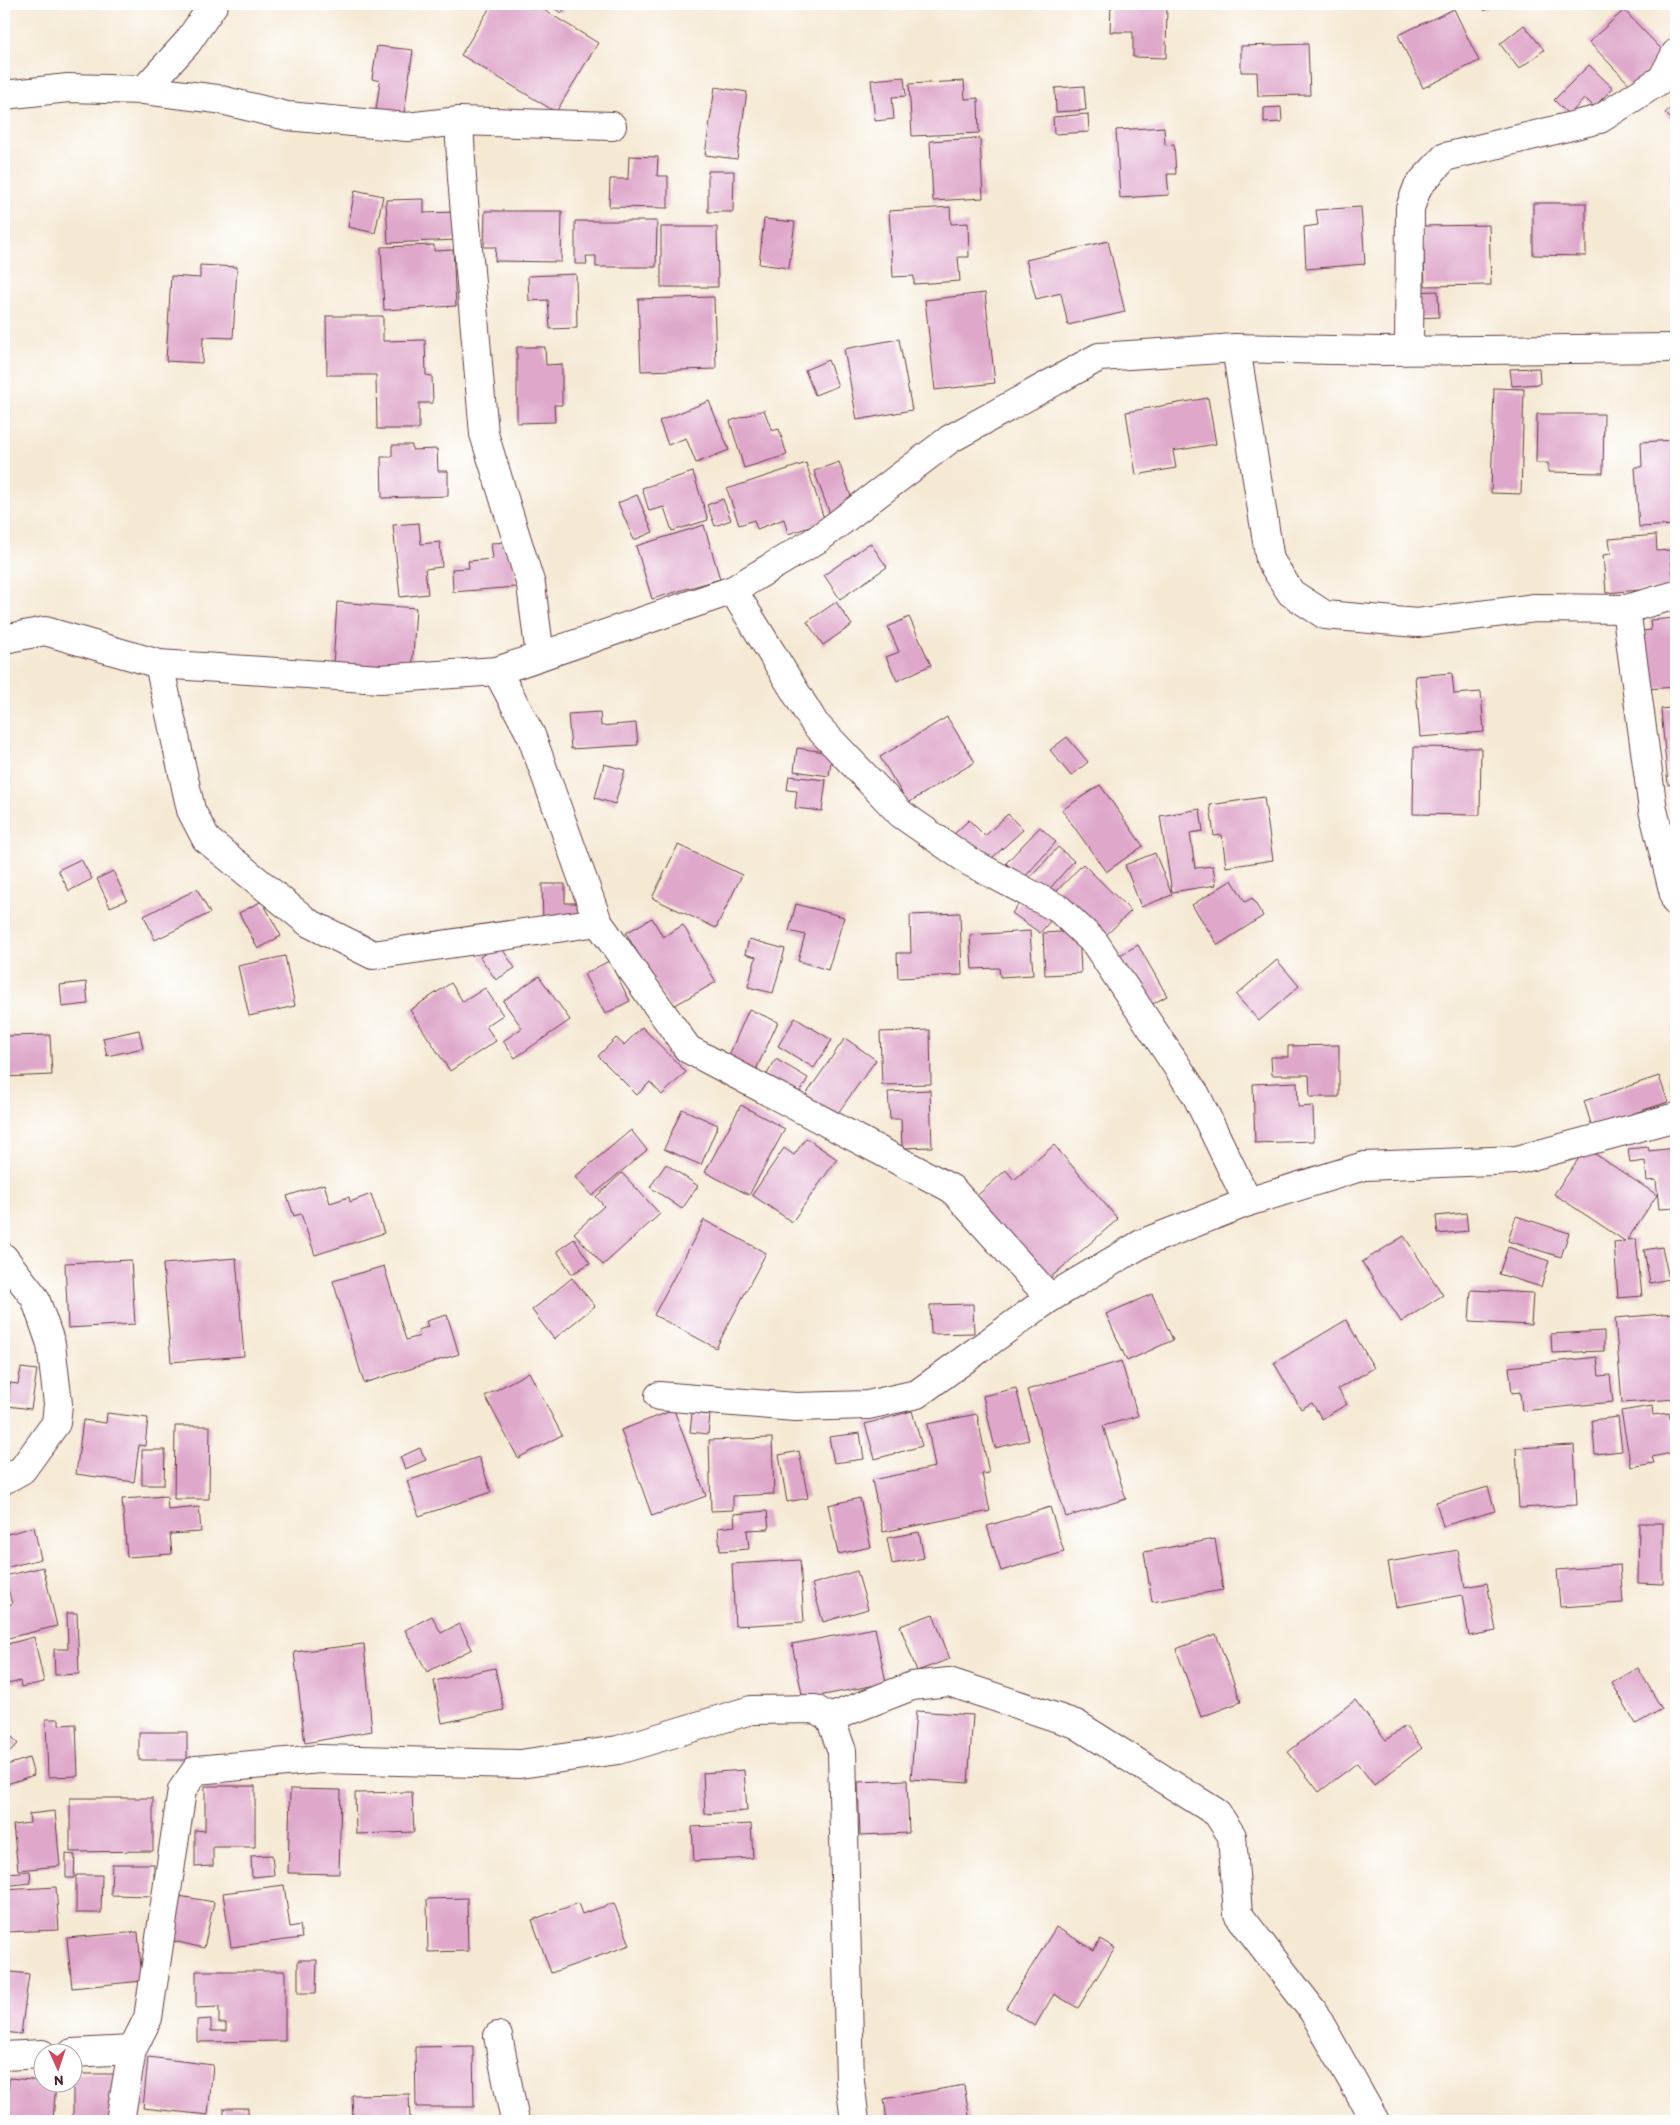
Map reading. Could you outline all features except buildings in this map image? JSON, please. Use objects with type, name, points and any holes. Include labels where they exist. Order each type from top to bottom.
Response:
[{"type":"street","points":[[144,90],[187,43],[214,4]]},
{"type":"street","points":[[1408,350],[1410,208],[1418,186],[1445,157],[1600,119],[1662,78],[1676,53]]},
{"type":"street","points":[[4,94],[68,88],[144,90],[217,99],[287,116],[407,126],[459,121],[612,126]]},
{"type":"street","points":[[459,121],[462,178],[484,434],[531,585],[540,656]]},
{"type":"street","points":[[4,639],[45,631],[159,664],[380,679],[497,671],[733,590],[818,539],[950,439],[1099,357],[1236,348],[1408,350],[1676,348]]},
{"type":"street","points":[[1236,348],[1270,560],[1291,593],[1325,615],[1417,623],[1535,608],[1626,609],[1676,595]]},
{"type":"street","points":[[733,590],[815,724],[901,814],[970,862],[1059,909],[1095,943],[1196,1095],[1248,1202]]},
{"type":"street","points":[[1626,609],[1654,810],[1676,902]]},
{"type":"street","points":[[159,664],[191,810],[206,839],[309,923],[374,955],[598,922]]},
{"type":"street","points":[[497,671],[531,735],[598,922],[688,1048],[952,1189],[1050,1298]]},
{"type":"street","points":[[659,1396],[795,1407],[868,1405],[917,1394],[1050,1298],[1143,1243],[1248,1202],[1364,1166],[1517,1160],[1676,1117]]},
{"type":"street","points":[[4,1258],[35,1298],[51,1344],[58,1404],[56,1423],[22,1470],[4,1480]]},
{"type":"street","points":[[830,1718],[912,1686],[949,1682],[1076,1724],[1217,1813],[1232,1836],[1238,1914],[1313,2011],[1375,2121]]},
{"type":"street","points":[[120,2121],[132,2050],[148,2018],[182,1790],[196,1770],[320,1759],[520,1764],[618,1750],[751,1710],[815,1709],[830,1718],[842,1751],[850,2082],[855,2121]]},
{"type":"street","points":[[498,2036],[515,2121]]},
{"type":"street","points":[[82,2052],[132,2050]]},
{"type":"street","points":[[4,2056],[32,2055]]}]
